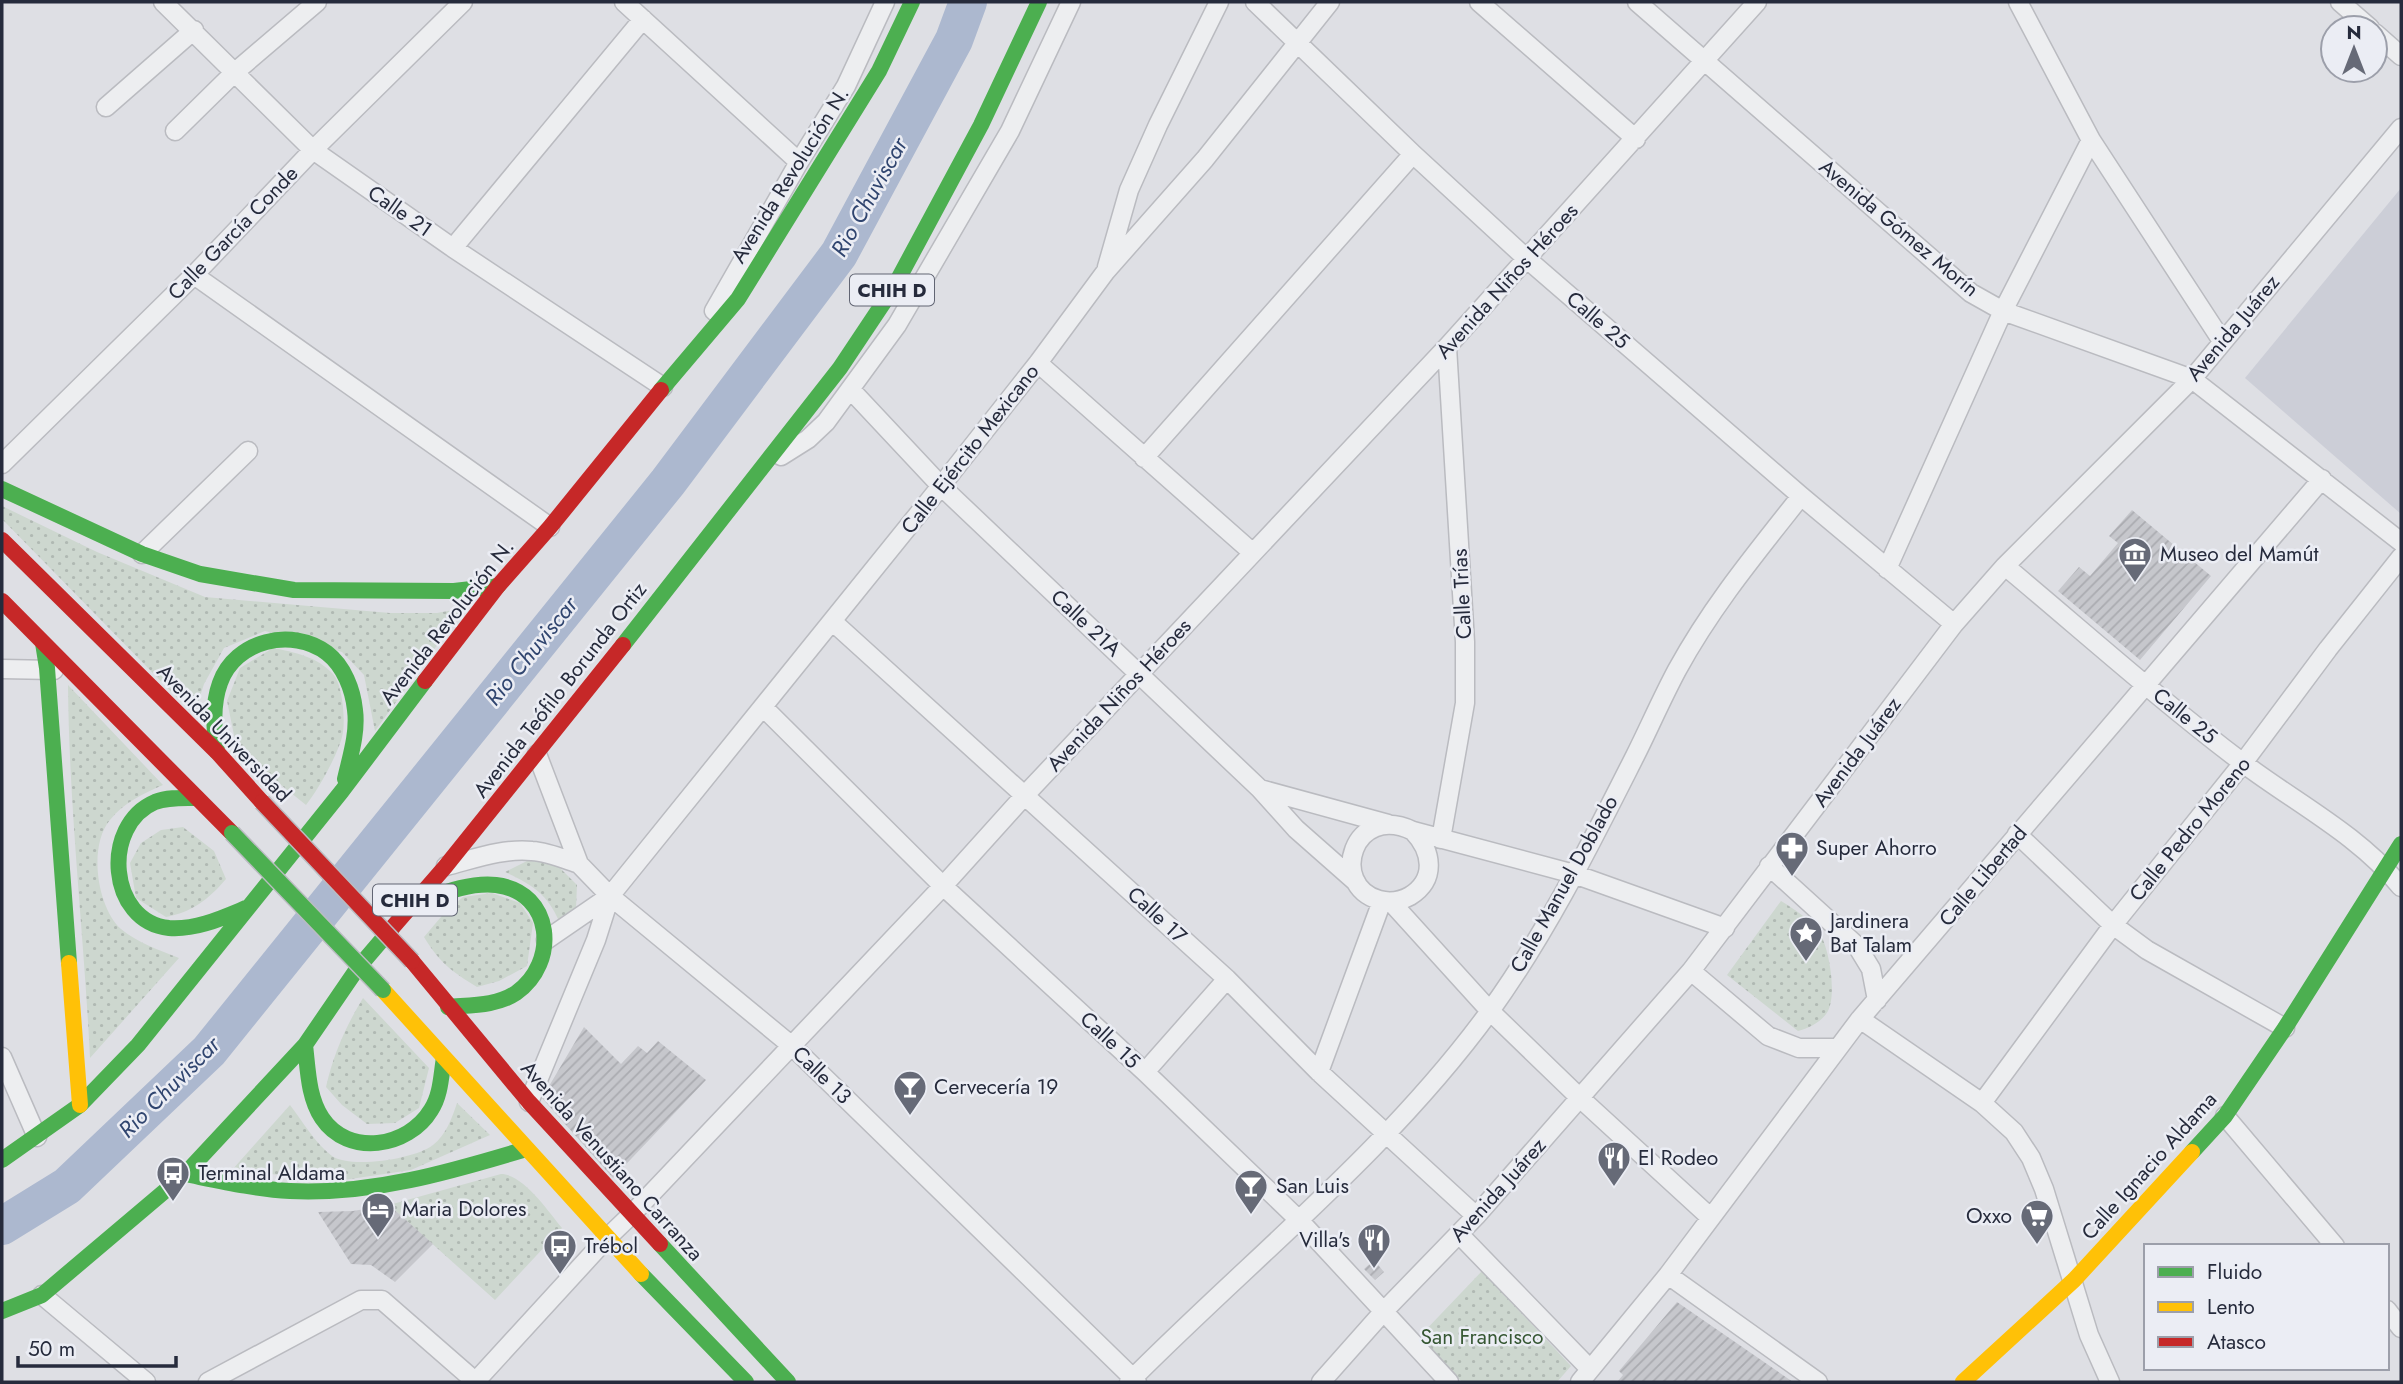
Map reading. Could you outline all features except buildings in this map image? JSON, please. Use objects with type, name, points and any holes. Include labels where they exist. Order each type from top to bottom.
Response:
[{"type":"main road","name":"Avenida Revolución N.","points":[[2,1160],[37,1138],[80,1105],[138,1045],[342,791],[498,586],[738,299],[878,71],[912,2]]},
{"type":"main road","name":"Avenida Teófilo Borunda Ortiz","points":[[2,1311],[42,1295],[185,1174],[305,1045],[357,969],[537,754],[840,368],[894,287],[981,125],[1039,2]]},
{"type":"main road","points":[[2,489],[142,554],[200,574],[294,590],[454,591],[498,586]]},
{"type":"main road","name":"Avenida Universidad","points":[[2,540],[217,752],[412,961]]},
{"type":"main road","points":[[2,601],[383,990],[607,1238],[746,1382]]},
{"type":"main road","points":[[217,752],[215,703],[223,676],[233,659],[254,645],[271,639],[292,638],[329,654],[343,673],[352,694],[355,737],[342,791]]},
{"type":"main road","points":[[43,643],[80,1105]]},
{"type":"main road","points":[[197,799],[167,798],[146,807],[132,822],[119,848],[120,875],[126,902],[141,918],[159,926],[180,927],[210,922],[250,906]]},
{"type":"main road","name":"Calle Ignacio Aldama","points":[[1963,1382],[2074,1280],[2225,1116],[2286,1028],[2401,844]]},
{"type":"main road","points":[[410,906],[449,891],[476,885],[504,886],[521,892],[532,902],[543,921],[546,940],[541,966],[533,978],[514,994],[491,1002],[448,1007]]},
{"type":"main road","name":"Avenida Venustiano Carranza","points":[[412,961],[529,1102],[788,1382]]},
{"type":"main road","points":[[305,1045],[314,1102],[323,1121],[336,1133],[352,1141],[366,1143],[383,1143],[402,1138],[416,1128],[430,1112],[438,1096],[444,1058]]},
{"type":"main road","points":[[185,1174],[234,1184],[306,1191],[378,1186],[526,1149]]},
{"type":"street","name":"Calle 21","points":[[163,2],[313,150],[453,248],[663,387]]},
{"type":"street","points":[[175,131],[235,72],[317,2]]},
{"type":"street","name":"Calle García Conde","points":[[2,464],[194,275],[313,150],[463,2]]},
{"type":"street","points":[[624,2],[799,162]]},
{"type":"street","points":[[696,348],[736,270],[846,86],[885,2]]},
{"type":"street","points":[[761,469],[808,439],[825,422],[897,325],[1010,131],[1071,2]]},
{"type":"street","points":[[1106,271],[1129,190],[1219,2]]},
{"type":"street","name":"Calle 25","points":[[1255,2],[1527,259],[1886,569],[1954,624]]},
{"type":"street","name":"Calle Ejército Mexicano","points":[[610,896],[942,486],[1106,271],[1205,159],[1330,2]]},
{"type":"street","points":[[1479,2],[1636,139]]},
{"type":"street","name":"Avenida Gómez Morín","points":[[1637,2],[1971,292],[2003,311],[2192,379],[2401,542]]},
{"type":"street","name":"Avenida Niños Héroes","points":[[475,1382],[607,1238],[943,886],[1025,795],[1447,347],[1757,2]]},
{"type":"street","points":[[2018,2],[2091,140],[2222,341]]},
{"type":"street","points":[[2340,2],[2354,14]]},
{"type":"street","points":[[453,248],[643,19]]},
{"type":"street","points":[[106,107],[194,30]]},
{"type":"street","name":"Avenida Juárez","points":[[1321,1382],[1384,1311],[1476,1216],[1690,971],[1954,624],[2005,566],[2192,379],[2401,128]]},
{"type":"street","points":[[1886,569],[2003,311],[2091,140]]},
{"type":"street","points":[[1144,458],[1413,154]]},
{"type":"street","points":[[194,275],[550,527]]},
{"type":"street","name":"Calle Trías","points":[[1441,839],[1465,691],[1465,642],[1447,347]]},
{"type":"street","points":[[1038,363],[1253,553]]},
{"type":"street","name":"Calle 21A","points":[[851,390],[942,486],[1261,789],[1296,829],[1355,881]]},
{"type":"street","points":[[142,554],[248,451]]},
{"type":"street","name":"Calle Libertad","points":[[1585,1376],[1712,1218],[1860,1019],[2322,480]]},
{"type":"street","name":"Calle Manuel Doblado","points":[[1133,1381],[1388,1133],[1490,1011],[1536,942],[1574,874],[1676,671],[1709,615],[1801,496]]},
{"type":"street","name":"Calle Pedro Moreno","points":[[1982,1103],[2113,925],[2243,763],[2401,557]]},
{"type":"street","name":"Calle 25","points":[[2005,566],[2243,763],[2313,811],[2386,868],[2401,887]]},
{"type":"street","name":"Calle 17","points":[[832,621],[1227,979],[1319,1072],[1476,1216]]},
{"type":"street","points":[[2,626],[25,624]]},
{"type":"street","points":[[2,669],[47,668],[73,674]]},
{"type":"street","name":"Calle 15","points":[[763,707],[943,886],[1145,1072],[1298,1219],[1449,1382]]},
{"type":"street","name":"Calle 13","points":[[537,754],[579,864],[610,896],[792,1046],[1133,1381]]},
{"type":"street","points":[[1261,789],[1574,874],[1725,928]]},
{"type":"street","points":[[1388,824],[1373,828],[1361,837],[1353,850],[1351,866],[1355,881],[1371,897],[1386,902],[1405,899],[1416,892],[1425,881],[1429,868],[1428,854],[1423,841],[1413,831]]},
{"type":"street","points":[[2017,834],[2113,925],[2147,950],[2286,1028]]},
{"type":"street","points":[[445,867],[509,852],[532,850],[579,864]]},
{"type":"street","points":[[1769,866],[1857,946],[1871,969],[1877,1000]]},
{"type":"street","points":[[546,940],[610,896]]},
{"type":"street","points":[[529,1102],[596,940],[610,896]]},
{"type":"street","points":[[1386,902],[1490,1011],[1580,1098],[1712,1218]]},
{"type":"street","points":[[1319,1072],[1386,902]]},
{"type":"street","points":[[1690,971],[1768,1036],[1799,1048],[1837,1048]]},
{"type":"street","points":[[1145,1072],[1227,979]]},
{"type":"street","points":[[1860,1019],[1982,1103],[2014,1132],[2031,1158],[2044,1189],[2089,1335],[2110,1382]]},
{"type":"street","points":[[2,1057],[37,1138]]},
{"type":"street","points":[[2225,1116],[2332,1244]]},
{"type":"street","points":[[1459,1234],[1585,1376]]},
{"type":"street","points":[[1668,1275],[1818,1382]]},
{"type":"street","points":[[42,1295],[146,1382]]},
{"type":"street","points":[[208,1382],[369,1298],[382,1300],[475,1382]]},
{"type":"street","points":[[2389,1313],[2401,1328]]},
{"type":"shaded area","points":[[2401,188],[2401,514],[2245,378]]},
{"type":"green space","points":[[2,506],[97,552],[205,597],[390,613],[437,613],[464,608],[375,731],[364,675],[342,652],[265,631],[224,648],[204,684],[194,715],[2,519]]},
{"type":"green space","points":[[273,648],[313,659],[327,668],[336,679],[343,704],[344,723],[340,745],[306,805],[270,776],[235,740],[227,701],[240,668]]},
{"type":"green space","points":[[68,685],[163,785],[128,803],[110,820],[99,845],[98,876],[106,906],[121,929],[142,942],[179,958],[90,1058],[71,779]]},
{"type":"green space","points":[[183,827],[214,851],[226,879],[199,904],[166,917],[136,898],[130,863],[141,843],[161,830]]},
{"type":"green space","points":[[529,860],[558,866],[577,885],[576,908],[559,921],[549,903],[537,890],[505,872]]},
{"type":"green space","points":[[492,893],[520,903],[533,923],[527,966],[499,981],[477,987],[447,966],[424,937],[446,911],[463,897]]},
{"type":"green space","points":[[1781,901],[1819,932],[1831,970],[1832,993],[1828,1011],[1815,1024],[1798,1031],[1727,975]]},
{"type":"green space","points":[[363,998],[429,1068],[419,1108],[395,1123],[367,1124],[342,1105],[326,1087],[341,1041]]},
{"type":"green space","points":[[457,1103],[490,1135],[411,1170],[337,1181],[232,1170],[290,1105],[315,1139],[332,1156],[353,1162],[368,1162],[398,1158],[433,1145],[445,1131]]},
{"type":"green space","points":[[501,1174],[518,1180],[526,1187],[562,1228],[495,1300],[389,1205]]},
{"type":"green space","name":"San Francisco","points":[[1482,1271],[1571,1366],[1557,1382],[1462,1382],[1419,1337]]},
{"type":"waterway","name":"Rio Chuviscar","points":[[2,1226],[67,1186],[209,1051],[668,482],[839,254],[954,40],[968,2]]},
{"type":"traffic: fast","points":[[661,390],[738,299],[879,71],[912,2]]},
{"type":"traffic: fast","points":[[623,645],[840,368],[894,287],[981,125],[1039,2]]},
{"type":"traffic: fast","points":[[2,489],[142,554],[200,574],[294,590],[454,591],[498,586]]},
{"type":"traffic: fast","points":[[217,752],[215,708],[220,683],[227,668],[251,648],[266,642],[298,641],[313,645],[333,658],[350,687],[355,710],[355,727],[345,779]]},
{"type":"traffic: fast","points":[[43,643],[69,963]]},
{"type":"traffic: fast","points":[[2,1160],[80,1105],[138,1045],[342,791],[425,681]]},
{"type":"traffic: fast","points":[[197,798],[160,800],[138,814],[126,831],[120,850],[119,871],[124,892],[133,909],[149,922],[169,928],[199,925],[246,908]]},
{"type":"traffic: fast","points":[[232,833],[383,990]]},
{"type":"traffic: fast","points":[[2192,1152],[2225,1116],[2285,1028],[2401,844]]},
{"type":"traffic: fast","points":[[413,904],[464,887],[496,885],[515,890],[530,901],[539,914],[544,930],[544,947],[530,980],[516,993],[500,1000],[448,1007]]},
{"type":"traffic: fast","points":[[2,1311],[42,1295],[185,1174],[305,1045],[357,969],[392,928]]},
{"type":"traffic: fast","points":[[305,1045],[311,1092],[317,1110],[333,1130],[347,1139],[362,1143],[393,1140],[421,1123],[437,1098],[444,1058]]},
{"type":"traffic: fast","points":[[185,1174],[277,1190],[350,1189],[410,1180],[526,1149]]},
{"type":"traffic: fast","points":[[660,1244],[788,1382]]},
{"type":"traffic: fast","points":[[641,1274],[746,1382]]},
{"type":"traffic: slow","points":[[69,963],[80,1105]]},
{"type":"traffic: slow","points":[[383,990],[641,1274]]},
{"type":"traffic: slow","points":[[1963,1382],[2074,1280],[2192,1152]]},
{"type":"traffic: jam","points":[[425,681],[498,586],[550,527],[661,390]]},
{"type":"traffic: jam","points":[[2,540],[217,752],[262,802]]},
{"type":"traffic: jam","points":[[2,601],[232,833]]},
{"type":"traffic: jam","points":[[392,928],[445,867],[623,645]]},
{"type":"traffic: jam","points":[[262,802],[412,961]]},
{"type":"traffic: jam","points":[[412,961],[529,1102],[660,1244]]},
{"type":"place","name":"Museo del Mamút","points":[[2135,584]]},
{"type":"place","name":"Super Ahorro","points":[[1792,878]]},
{"type":"place","name":"Jardinera Bat Talam","points":[[1806,963]]},
{"type":"place","name":"Cervecería 19","points":[[910,1117]]},
{"type":"place","name":"El Rodeo","points":[[1614,1188]]},
{"type":"place","name":"Terminal Aldama","points":[[173,1203]]},
{"type":"place","name":"San Luis","points":[[1251,1216]]},
{"type":"place","name":"Maria Dolores","points":[[378,1239]]},
{"type":"place","name":"Oxxo","points":[[2037,1246]]},
{"type":"place","name":"Villa's","points":[[1374,1270]]},
{"type":"place","name":"Trébol","points":[[560,1276]]}]
